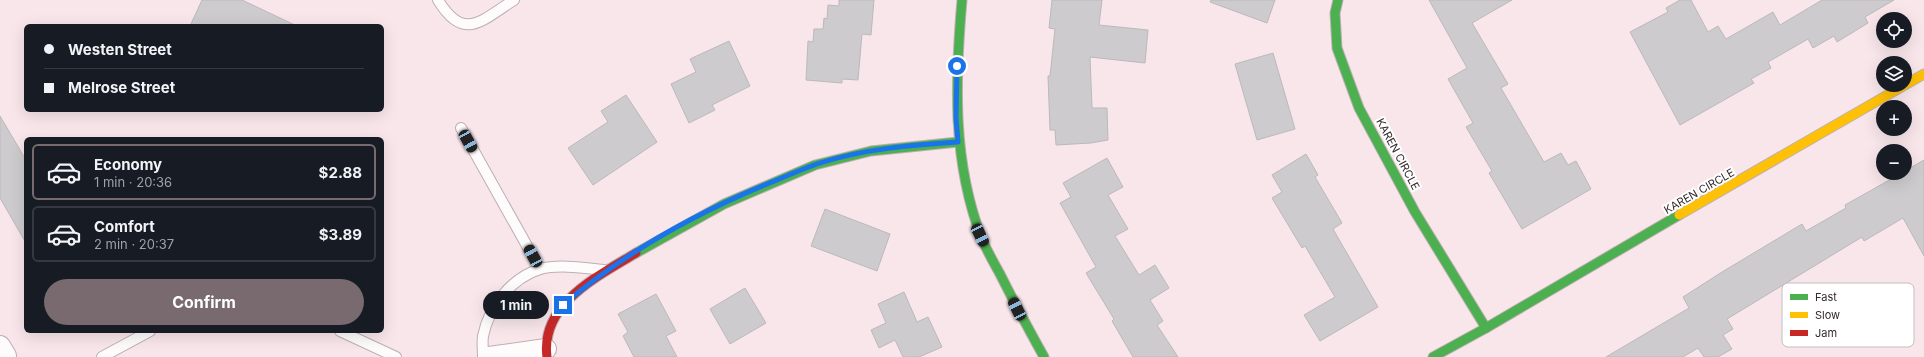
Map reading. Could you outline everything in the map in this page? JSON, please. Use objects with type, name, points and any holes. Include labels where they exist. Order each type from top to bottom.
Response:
[{"type":"street","points":[[962,0],[957,66],[956,118],[958,142],[968,197],[980,235],[1017,309],[1044,357]]},
{"type":"street","name":"KAREN CIRCLE","points":[[1338,0],[1335,13],[1337,48],[1359,108],[1415,212],[1486,328]]},
{"type":"street","name":"KAREN CIRCLE","points":[[1433,357],[1486,328],[1561,283],[1924,74]]},
{"type":"street","points":[[489,357],[547,353],[549,329],[563,305],[588,284],[678,227],[736,197],[820,163],[868,151],[958,142]]},
{"type":"lane","points":[[438,0],[444,10],[455,22],[464,25],[476,24],[514,0]]},
{"type":"lane","points":[[461,128],[540,269]]},
{"type":"lane","points":[[483,357],[483,336],[492,310],[512,284],[540,269],[570,267],[608,270]]},
{"type":"lane","points":[[102,357],[146,333]]},
{"type":"lane","points":[[344,333],[396,357]]},
{"type":"building","points":[[202,0],[242,0],[293,24],[191,24]]},
{"type":"building","points":[[839,0],[874,0],[871,35],[862,34],[858,80],[842,79],[842,83],[806,80],[808,41],[813,42],[814,29],[823,29],[824,18],[827,19],[828,5],[839,6]]},
{"type":"building","points":[[1052,0],[1102,0],[1099,25],[1148,30],[1145,63],[1090,57],[1092,108],[1107,108],[1108,140],[1091,143],[1056,145],[1055,130],[1050,130],[1048,76],[1050,76],[1055,29],[1049,28]]},
{"type":"building","points":[[1211,0],[1275,0],[1267,23],[1210,2]]},
{"type":"building","points":[[1429,0],[1512,0],[1472,23],[1508,84],[1501,88],[1544,162],[1561,153],[1568,165],[1576,161],[1591,189],[1522,229],[1489,173],[1492,171],[1466,127],[1473,123],[1448,79],[1467,68]]},
{"type":"building","points":[[1680,0],[1691,0],[1708,32],[1718,26],[1726,39],[1773,12],[1780,25],[1822,0],[1894,0],[1865,17],[1868,23],[1837,42],[1834,36],[1813,48],[1808,39],[1768,62],[1771,68],[1751,79],[1754,83],[1680,125],[1630,32],[1668,12],[1666,8]]},
{"type":"building","points":[[729,41],[750,86],[712,105],[715,110],[689,123],[671,84],[696,72],[690,59]]},
{"type":"building","points":[[1273,53],[1295,129],[1257,140],[1235,64]]},
{"type":"building","points":[[626,95],[657,142],[593,185],[568,148],[608,122],[601,111]]},
{"type":"building","points":[[0,116],[24,157],[24,240],[0,198]]},
{"type":"building","points":[[1306,154],[1318,175],[1315,177],[1342,223],[1333,229],[1378,307],[1320,341],[1304,315],[1335,297],[1305,246],[1302,248],[1272,198],[1282,192],[1272,175]]},
{"type":"building","points":[[1107,158],[1123,187],[1108,195],[1128,229],[1115,236],[1139,275],[1155,265],[1169,288],[1150,300],[1163,321],[1157,325],[1178,357],[1133,357],[1112,321],[1114,319],[1086,273],[1096,267],[1060,203],[1071,197],[1063,183]]},
{"type":"building","points":[[1924,160],[1924,256],[1903,218],[1864,241],[1862,237],[1786,283],[1782,283],[1782,286],[1727,319],[1733,329],[1723,335],[1732,349],[1718,357],[1704,357],[1698,348],[1683,357],[1606,357],[1689,308],[1683,297],[1722,272],[1802,224],[1806,231],[1846,208],[1845,205],[1889,180],[1912,180],[1912,167]]},
{"type":"building","points":[[825,209],[890,234],[877,271],[811,246]]},
{"type":"building","points":[[745,288],[766,323],[730,344],[710,309]]},
{"type":"building","points":[[904,292],[917,322],[928,317],[942,347],[919,357],[903,357],[895,340],[879,348],[871,330],[886,323],[878,304]]},
{"type":"building","points":[[656,294],[676,331],[666,336],[677,357],[634,357],[623,336],[628,332],[618,314]]},
{"type":"traffic: fast","points":[[962,0],[957,91],[958,121],[965,181],[972,210],[982,239],[1044,357]]},
{"type":"traffic: fast","points":[[1338,0],[1335,13],[1337,48],[1359,108],[1415,212],[1486,328]]},
{"type":"traffic: fast","points":[[636,253],[724,204],[815,165],[871,151],[958,142]]},
{"type":"traffic: fast","points":[[1433,357],[1486,328],[1679,215]]},
{"type":"traffic: slow","points":[[1679,215],[1924,74]]},
{"type":"traffic: jam","points":[[547,357],[547,338],[553,322],[562,307],[589,282],[636,253]]},
{"type":"route","points":[[563,305],[588,284],[620,263],[678,227],[736,197],[820,163],[868,151],[912,145],[958,142],[956,118],[957,66]]}]
